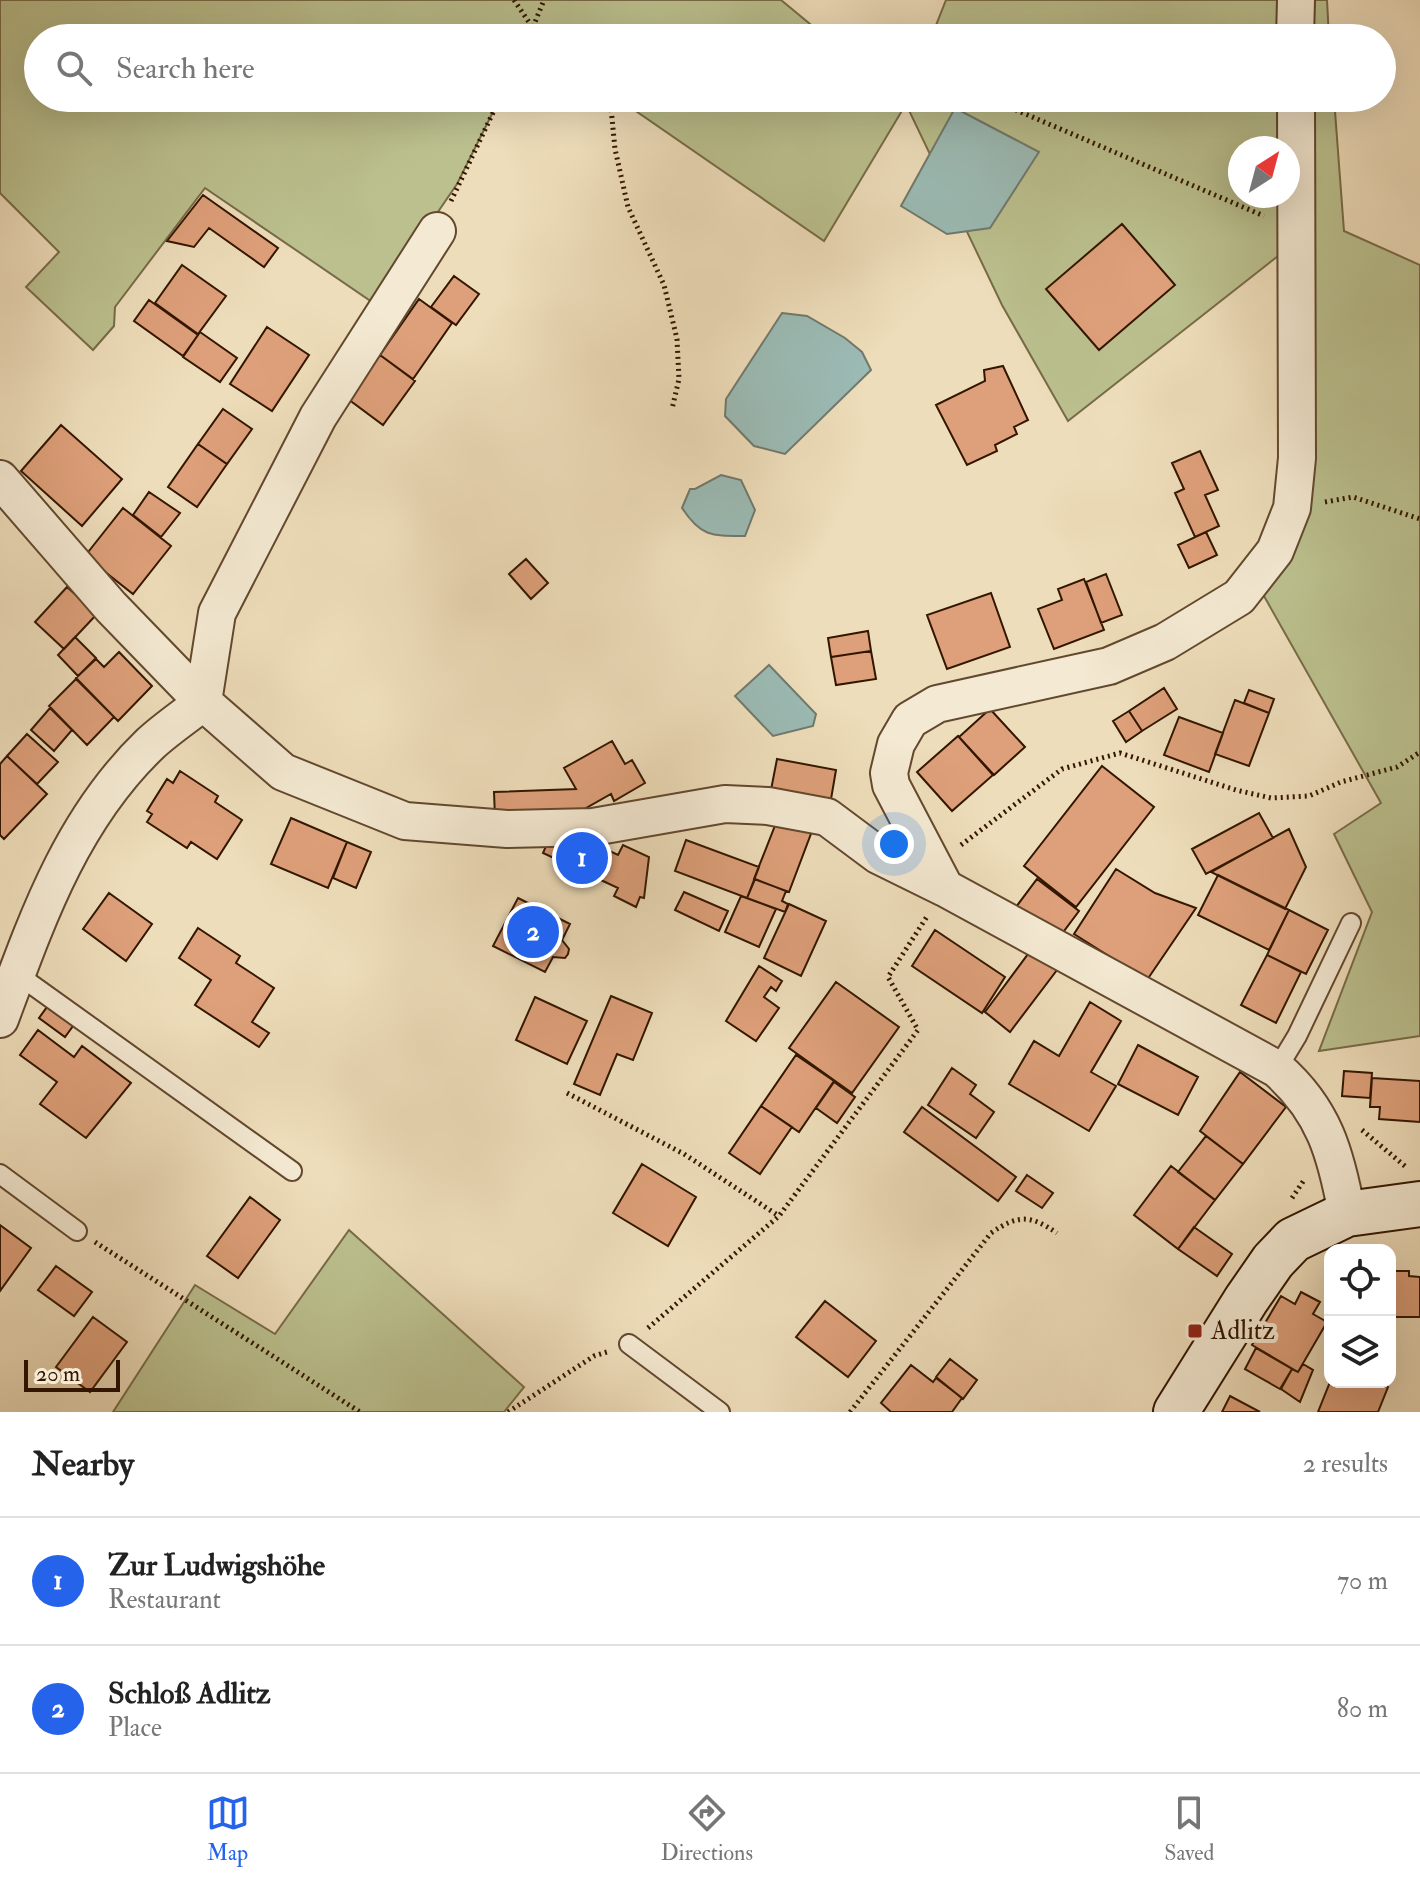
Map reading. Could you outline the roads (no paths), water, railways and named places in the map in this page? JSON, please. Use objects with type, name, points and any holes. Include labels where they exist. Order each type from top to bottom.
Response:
[{"type":"main road","points":[[1176,1412],[1273,1261],[1293,1240],[1347,1214],[1420,1204]]},
{"type":"street","points":[[1295,24],[1296,0]]},
{"type":"street","points":[[940,876],[891,785],[889,773],[896,744],[910,720],[937,704],[1109,666],[1165,642],[1239,597],[1275,551],[1292,508],[1297,458],[1296,112]]},
{"type":"street","points":[[0,1019],[58,871],[92,816],[150,745],[203,702],[217,613],[318,417],[437,231]]},
{"type":"street","points":[[0,479],[111,607],[203,702],[283,772],[405,821],[507,829],[593,827],[725,804],[768,806],[827,817],[878,855],[940,876],[1277,1069],[1296,1085],[1319,1116],[1336,1163],[1347,1214]]},
{"type":"lane","points":[[1277,1069],[1297,1036],[1351,923]]},
{"type":"lane","points":[[17,974],[292,1171]]},
{"type":"lane","points":[[0,1174],[77,1231]]},
{"type":"lane","points":[[629,1344],[720,1412]]},
{"type":"water","points":[[953,112],[963,112],[1039,152],[990,228],[947,234],[901,206]]},
{"type":"water","points":[[782,313],[807,316],[845,338],[862,352],[871,370],[785,454],[754,446],[725,416],[726,399]]},
{"type":"water","points":[[721,475],[741,480],[755,510],[745,536],[708,533],[695,525],[682,508],[690,489]]},
{"type":"water","points":[[769,665],[816,714],[813,726],[773,736],[735,696]]},
{"type":"place","name":"Zur Ludwigshöhe","points":[[582,858]]},
{"type":"place","name":"Schloß Adlitz","points":[[533,932]]},
{"type":"place","name":"Adlitz","points":[[1195,1331]]}]
